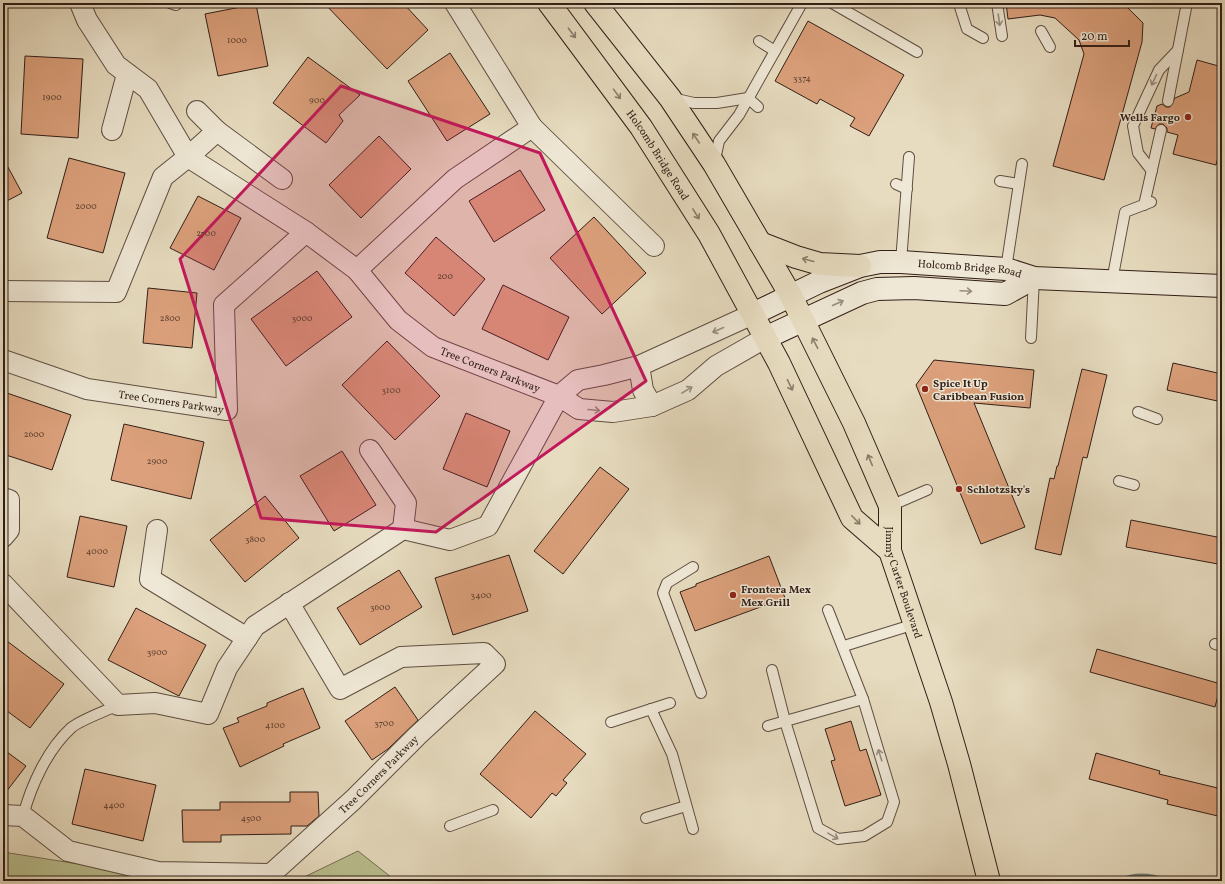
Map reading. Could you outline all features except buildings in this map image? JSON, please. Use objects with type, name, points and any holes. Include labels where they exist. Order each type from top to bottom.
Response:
[{"type":"main road","name":"Holcomb Bridge Road","points":[[549,3],[645,133],[709,234],[766,338],[809,424],[852,518],[890,551]]},
{"type":"main road","points":[[595,3],[670,98],[714,164],[791,296]]},
{"type":"main road","points":[[760,243],[796,257],[820,264],[860,266]]},
{"type":"main road","name":"Holcomb Bridge Road","points":[[753,314],[819,282],[860,266],[880,262],[1006,269],[1034,278],[1220,284]]},
{"type":"main road","name":"Holcomb Bridge Road","points":[[766,338],[803,319],[862,293],[877,289],[914,288],[1005,294],[1034,278]]},
{"type":"main road","name":"Jimmy Carter Boulevard","points":[[791,296],[854,423],[890,506],[890,551],[915,624],[959,764],[989,881]]},
{"type":"street","name":"Tree Corners Parkway","points":[[80,3],[87,20],[116,65],[148,89],[188,157],[306,232],[357,270],[398,320],[433,347],[559,396],[579,409],[613,412],[652,406],[688,390],[716,366],[766,338]]},
{"type":"street","points":[[455,3],[532,127],[654,246]]},
{"type":"street","points":[[112,130],[127,74]]},
{"type":"street","points":[[197,110],[217,131],[282,179]]},
{"type":"street","points":[[357,270],[455,179],[532,127]]},
{"type":"street","points":[[3,291],[116,292],[163,177],[217,131]]},
{"type":"street","name":"Tree Corners Parkway","points":[[3,360],[87,389],[227,410],[224,306],[306,232]]},
{"type":"street","points":[[3,584],[118,705],[155,703],[208,714],[227,668],[255,626],[289,603],[403,529],[450,540],[488,526],[559,396],[578,380],[639,366],[753,314]]},
{"type":"street","points":[[639,366],[643,390],[652,406]]},
{"type":"street","points":[[370,450],[406,503],[403,529]]},
{"type":"street","points":[[3,498],[9,500],[9,530],[3,537]]},
{"type":"street","points":[[157,530],[150,579],[247,638]]},
{"type":"street","name":"Tree Corners Parkway","points":[[23,816],[68,852],[158,872],[271,874],[353,800],[418,735],[495,664],[484,653],[401,656],[340,690],[289,603]]},
{"type":"street","points":[[3,815],[23,816]]},
{"type":"lane","points":[[714,164],[719,141],[740,115],[748,98],[802,3]]},
{"type":"lane","points":[[832,3],[917,52]]},
{"type":"lane","points":[[960,3],[967,29],[983,38]]},
{"type":"lane","points":[[997,3],[1002,36]]},
{"type":"lane","points":[[1168,101],[1187,3]]},
{"type":"lane","points":[[1041,32],[1050,47]]},
{"type":"lane","points":[[758,41],[775,51]]},
{"type":"lane","points":[[1152,171],[1138,153],[1132,126],[1159,70],[1178,50]]},
{"type":"lane","points":[[670,98],[694,103],[717,103],[748,98]]},
{"type":"lane","points":[[748,98],[758,107]]},
{"type":"lane","points":[[1112,281],[1125,212],[1148,204],[1152,171],[1161,130]]},
{"type":"lane","points":[[901,262],[909,158]]},
{"type":"lane","points":[[1006,269],[1022,164]]},
{"type":"lane","points":[[1000,181],[1019,184]]},
{"type":"lane","points":[[896,184],[907,189]]},
{"type":"lane","points":[[1031,338],[1034,278]]},
{"type":"lane","points":[[1138,412],[1157,419]]},
{"type":"lane","points":[[1119,481],[1134,485]]},
{"type":"lane","points":[[890,506],[927,490]]},
{"type":"lane","points":[[693,567],[667,583],[663,593],[701,693]]},
{"type":"lane","points":[[772,670],[785,721],[818,828],[838,839],[864,836],[887,822],[894,802],[863,699],[844,646],[828,610]]},
{"type":"lane","points":[[844,646],[915,624]]},
{"type":"lane","points":[[768,726],[863,699]]},
{"type":"lane","points":[[611,722],[670,703]]},
{"type":"lane","points":[[23,816],[29,793],[54,749],[72,727],[118,705]]},
{"type":"lane","points":[[651,709],[672,754],[693,829]]},
{"type":"lane","points":[[646,818],[686,806]]},
{"type":"lane","points":[[450,826],[494,810]]},
{"type":"highlighted area","points":[[341,86],[540,153],[646,381],[436,532],[261,518],[180,259]]},
{"type":"green space","points":[[358,851],[396,881],[296,881]]},
{"type":"green space","points":[[3,852],[185,881],[3,881]]},
{"type":"waterway","points":[[1120,881],[1137,876],[1154,877],[1166,881]]},
{"type":"place","name":"Wells Fargo","points":[[1188,117]]},
{"type":"place","name":"Spice It Up Caribbean Fusion","points":[[925,389]]},
{"type":"place","name":"Schlotzsky's","points":[[959,489]]},
{"type":"place","name":"Frontera Mex Mex Grill","points":[[733,595]]}]
